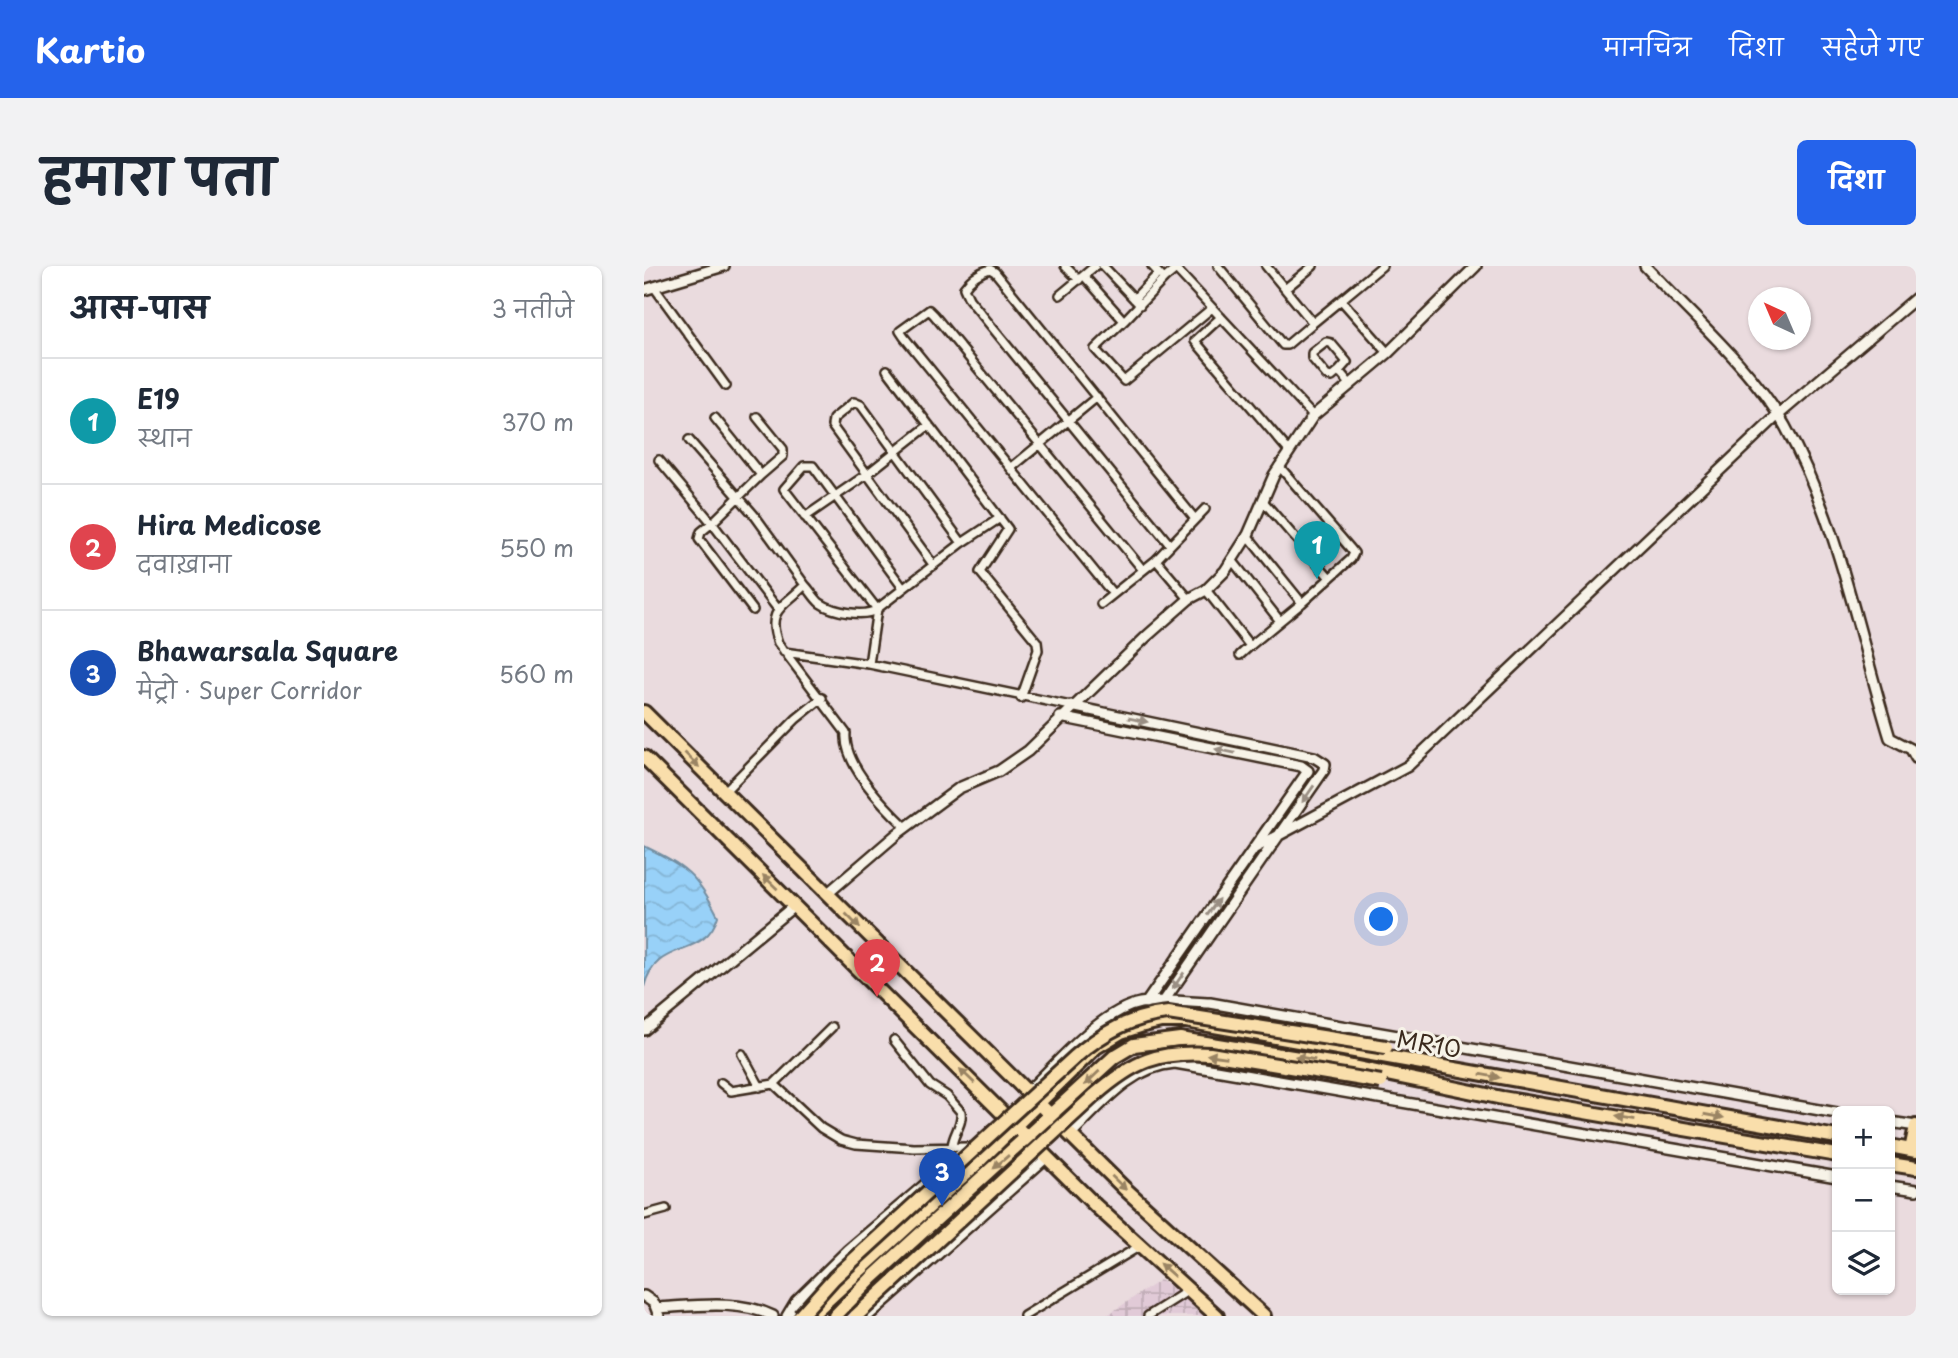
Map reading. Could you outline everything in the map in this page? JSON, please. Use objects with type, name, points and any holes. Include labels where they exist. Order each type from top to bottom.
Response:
[{"type":"main road","points":[[644,712],[1037,1103],[1264,1316]]},
{"type":"main road","points":[[644,757],[1016,1124],[1046,1157],[1217,1316]]},
{"type":"main road","points":[[800,1316],[877,1238],[1075,1056],[1110,1030],[1151,1014],[1168,1013],[1386,1047],[1401,1051],[1416,1062]]},
{"type":"main road","name":"MR10","points":[[810,1316],[1096,1047],[1121,1032],[1161,1021],[1186,1021],[1832,1136]]},
{"type":"main road","name":"MR10","points":[[835,1316],[872,1278],[1052,1117],[1114,1057],[1134,1045],[1154,1040],[1180,1039],[1259,1050],[1502,1098],[1832,1153]]},
{"type":"main road","points":[[856,1316],[1095,1095],[1120,1073],[1139,1062],[1184,1053],[1209,1054],[1381,1082],[1403,1084],[1421,1080]]},
{"type":"main road","points":[[1895,1147],[1914,1150],[1916,1126]]},
{"type":"main road","points":[[1895,1165],[1916,1168]]},
{"type":"street","points":[[724,266],[649,289],[726,386]]},
{"type":"street","points":[[1065,266],[1081,278],[1124,321]]},
{"type":"street","points":[[1060,295],[1095,266]]},
{"type":"street","points":[[1103,266],[1137,302]]},
{"type":"street","points":[[1152,266],[1161,276]]},
{"type":"street","points":[[1218,266],[1283,345],[1287,345],[1381,266]]},
{"type":"street","points":[[1266,266],[1313,323]]},
{"type":"street","points":[[1285,289],[1313,266]]},
{"type":"street","points":[[827,894],[906,827],[959,788],[999,771],[1028,751],[1071,706],[1189,599],[1206,590],[1232,560],[1247,536],[1279,466],[1313,416],[1388,353],[1476,266]]},
{"type":"street","points":[[1645,266],[1732,357],[1784,425],[1844,566],[1865,656],[1890,738],[1912,749],[1916,758]]},
{"type":"street","points":[[1170,545],[969,299],[964,288],[967,283],[984,271],[990,269],[995,272],[1195,519]]},
{"type":"street","points":[[1212,308],[1124,381],[1095,349],[1124,321],[1161,276],[1176,269],[1313,416]]},
{"type":"street","points":[[1255,848],[1328,806],[1408,766],[1777,416],[1916,298]]},
{"type":"street","points":[[1341,300],[1388,353]]},
{"type":"street","points":[[1113,594],[904,337],[900,331],[904,326],[929,310],[934,315],[1143,570]]},
{"type":"street","points":[[1221,317],[1195,341],[1288,450]]},
{"type":"street","points":[[1325,342],[1331,342],[1348,362],[1339,371],[1332,377],[1327,376],[1312,358],[1312,352],[1325,342]]},
{"type":"street","points":[[887,370],[1009,533],[980,572],[1037,642],[1038,650],[1021,698]]},
{"type":"street","points":[[1339,371],[1350,383]]},
{"type":"street","points":[[1011,468],[1097,397]]},
{"type":"street","points":[[932,563],[832,426],[833,419],[854,402],[861,405],[962,543]]},
{"type":"street","points":[[753,610],[699,539],[701,533],[737,496],[783,456],[783,449],[776,436],[757,417]]},
{"type":"street","points":[[715,418],[761,475]]},
{"type":"street","points":[[805,517],[866,475],[929,425]]},
{"type":"street","points":[[690,440],[774,539],[805,585],[823,605],[864,614],[877,609],[932,563],[1000,518]]},
{"type":"street","points":[[659,460],[712,523],[777,608]]},
{"type":"street","points":[[869,664],[877,609],[784,489],[804,466],[813,466],[903,587]]},
{"type":"street","points":[[1240,655],[1352,559],[1354,553],[1279,466]]},
{"type":"street","points":[[1262,500],[1330,578]]},
{"type":"street","points":[[1101,604],[1156,560],[1205,509]]},
{"type":"street","points":[[1247,536],[1302,603]]},
{"type":"street","points":[[1156,560],[1189,599]]},
{"type":"street","points":[[1232,560],[1280,621]]},
{"type":"street","points":[[805,585],[777,608],[773,630],[784,652],[822,698],[846,733],[845,745],[850,762],[906,827]]},
{"type":"street","points":[[1206,590],[1250,646]]},
{"type":"street","points":[[784,652],[869,664],[1021,698],[1314,757],[1325,764],[1324,771],[1164,1001]]},
{"type":"street","points":[[724,793],[796,719],[822,698]]},
{"type":"street","points":[[1060,717],[1301,766],[1308,771],[1146,1003]]},
{"type":"street","points":[[644,1030],[794,905]]},
{"type":"street","points":[[1027,1092],[1093,1030],[1114,1014],[1146,1003],[1164,1001],[1210,1003],[1329,1027],[1832,1112]]},
{"type":"street","points":[[721,1083],[731,1091],[774,1084],[832,1027]]},
{"type":"street","points":[[894,1040],[930,1085],[947,1096],[961,1112],[961,1123],[953,1134],[952,1146]]},
{"type":"street","points":[[741,1055],[760,1087]]},
{"type":"street","points":[[1070,1135],[1132,1077],[1152,1067],[1175,1063],[1832,1176]]},
{"type":"street","points":[[774,1084],[821,1128],[841,1140],[856,1144],[914,1148],[968,1147]]},
{"type":"street","points":[[787,1316],[796,1301],[848,1250],[1005,1114]]},
{"type":"street","points":[[1895,1123],[1916,1126]]},
{"type":"street","points":[[868,1316],[1046,1157]]},
{"type":"street","points":[[1895,1187],[1916,1190]]},
{"type":"street","points":[[644,1215],[666,1209]]},
{"type":"street","points":[[1024,1316],[1140,1247]]},
{"type":"street","points":[[1148,1316],[1189,1290]]},
{"type":"street","points":[[644,1296],[658,1312],[712,1305],[762,1311],[773,1316]]},
{"type":"shaded area","points":[[1160,1280],[1198,1301],[1214,1316],[1106,1316]]},
{"type":"water","points":[[644,846],[670,859],[688,873],[703,890],[718,916],[712,930],[703,939],[659,961],[650,971],[644,987]]},
{"type":"place","name":"E19","points":[[1317,579]]},
{"type":"place","name":"Hira Medicose","points":[[877,997]]},
{"type":"place","name":"Bhawarsala Square","points":[[942,1206]]}]
